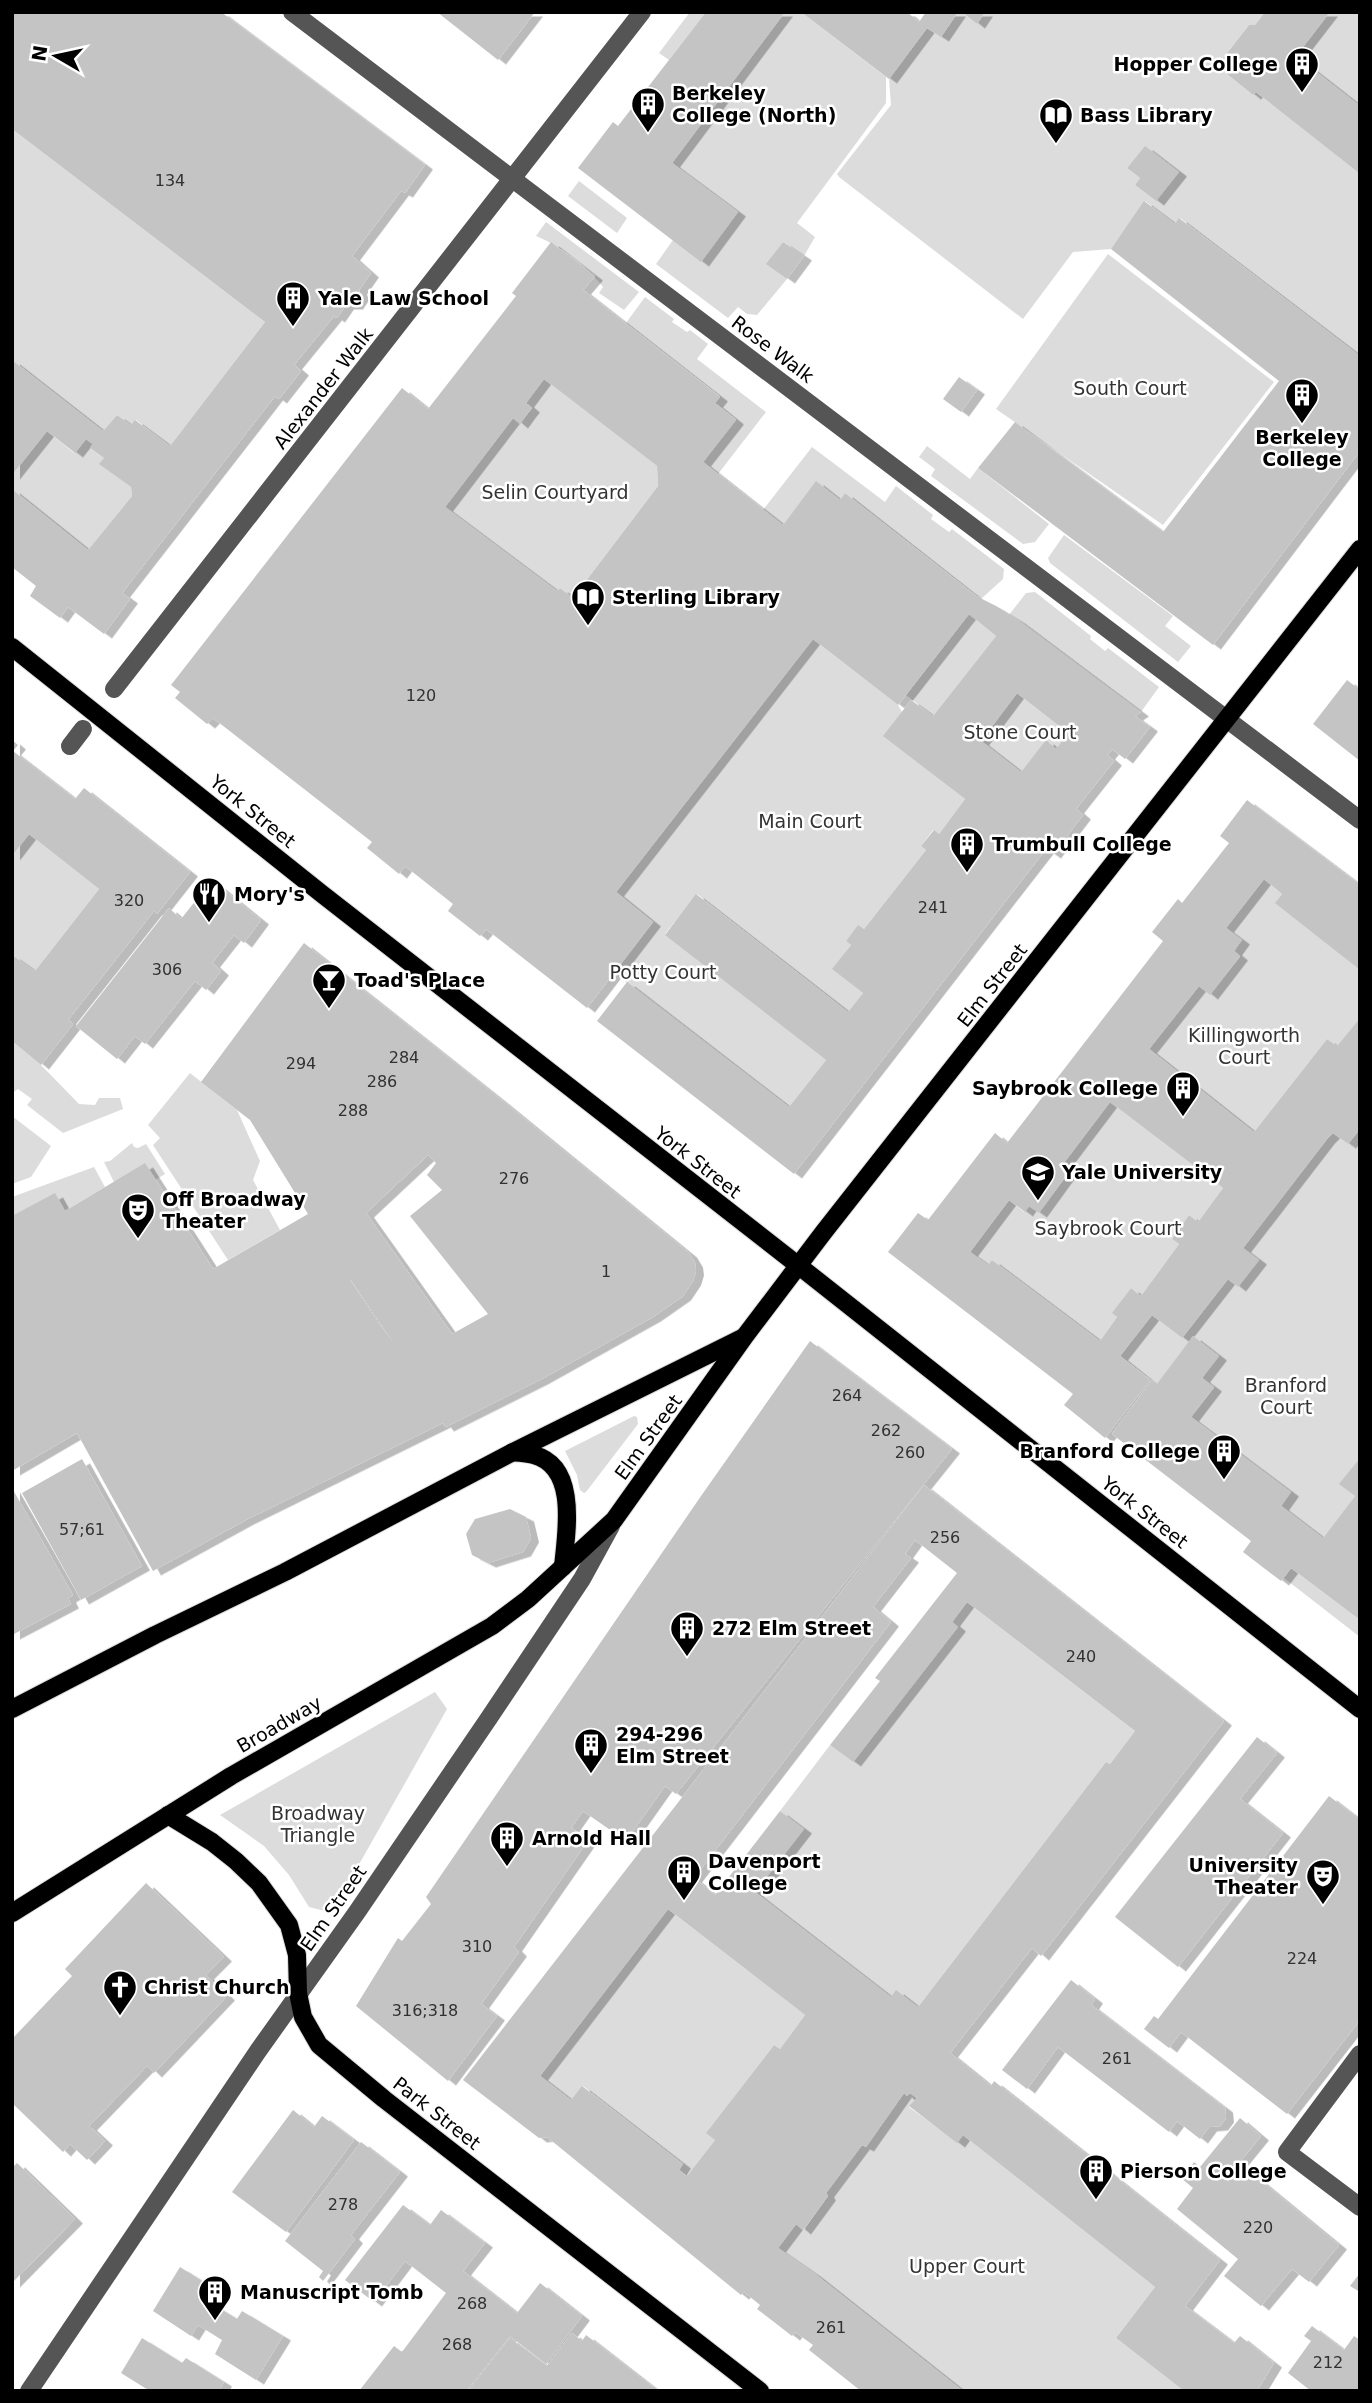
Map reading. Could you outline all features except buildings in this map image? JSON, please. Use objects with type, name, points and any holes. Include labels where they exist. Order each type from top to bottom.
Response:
[{"type":"main road","name":"Elm Street","points":[[614,1520],[745,1336],[1360,549]]},
{"type":"main road","name":"York Street","points":[[12,647],[1360,1709]]},
{"type":"main road","points":[[12,1709],[155,1635],[285,1573],[513,1452],[745,1336]]},
{"type":"main road","points":[[513,1452],[535,1455],[547,1461],[563,1482],[567,1501],[563,1567]]},
{"type":"main road","name":"Broadway","points":[[12,1913],[245,1768],[492,1626],[528,1599],[614,1520]]},
{"type":"main road","name":"Park Street","points":[[168,1815],[212,1842],[236,1861],[272,1900],[289,1925],[297,1955],[298,1993],[303,2017],[319,2045],[760,2391]]},
{"type":"street","name":"Rose Walk","points":[[292,12],[1360,820]]},
{"type":"street","name":"Alexander Walk","points":[[114,689],[514,180],[642,12]]},
{"type":"street","points":[[70,746],[83,729]]},
{"type":"street","name":"Elm Street","points":[[29,2391],[298,1993],[357,1912],[534,1651],[582,1579],[614,1520]]},
{"type":"street","points":[[1360,2054],[1287,2152],[1360,2207]]},
{"type":"green space","points":[[690,12],[706,12],[669,60],[659,53]]},
{"type":"green space","points":[[785,12],[801,12],[886,77],[886,103],[797,223],[815,237],[804,256],[783,242],[767,264],[787,279],[757,315],[747,314],[738,307],[728,318],[656,264],[673,240],[738,212],[672,163]]},
{"type":"green space","points":[[958,12],[962,12],[977,24],[985,12],[1265,12],[1255,25],[1249,25],[1217,66],[1253,95],[1256,92],[1360,174],[1360,356],[1180,218],[1175,224],[1145,201],[1111,249],[1073,252],[1023,319],[837,174],[891,105],[889,79],[927,28],[941,37]],"holes":[[[1145,147],[1156,201],[1135,185],[1140,178],[1127,168]]]},
{"type":"green space","points":[[1330,12],[1360,12],[1360,106],[1296,56]]},
{"type":"green space","points":[[12,129],[265,322],[170,446],[136,420],[131,425],[117,415],[103,431],[12,360]]},
{"type":"green space","points":[[579,181],[627,218],[617,233],[568,196]]},
{"type":"green space","points":[[546,222],[639,292],[624,310],[599,293],[603,287],[581,264],[555,245],[536,236]]},
{"type":"green space","name":"South Court","points":[[1108,254],[1274,382],[1163,525],[996,409]]},
{"type":"green space","points":[[645,297],[674,319],[672,322],[687,332],[690,330],[708,344],[697,359],[766,412],[718,474],[703,462],[736,419],[715,403],[720,396],[626,323]]},
{"type":"green space","name":"Selin Courtyard","points":[[544,379],[657,466],[658,486],[573,598],[560,588],[557,591],[445,507],[513,418],[520,423],[532,408],[526,403]]},
{"type":"green space","points":[[47,431],[74,453],[86,439],[93,444],[91,449],[104,458],[100,464],[131,487],[132,496],[88,550],[12,489],[12,475]]},
{"type":"green space","points":[[927,446],[970,479],[978,468],[1049,524],[1035,542],[1023,544],[931,476],[935,469],[919,457]]},
{"type":"green space","points":[[812,447],[885,502],[896,486],[933,515],[931,519],[949,532],[952,529],[1004,569],[1003,579],[981,599],[845,493],[840,500],[816,482],[783,525],[763,510]]},
{"type":"green space","points":[[1064,535],[1173,616],[1165,626],[1191,646],[1178,662],[1050,563],[1048,558]]},
{"type":"green space","points":[[1035,592],[1091,636],[1090,639],[1105,651],[1108,648],[1159,687],[1141,712],[1009,615],[1026,593]]},
{"type":"green space","points":[[969,614],[996,636],[933,716],[906,695]]},
{"type":"green space","name":"Main Court","points":[[813,639],[898,705],[902,712],[884,736],[965,799],[939,834],[933,830],[921,846],[926,850],[864,929],[858,926],[846,941],[851,945],[833,969],[863,993],[848,1012],[697,894],[665,934],[826,1060],[789,1107],[614,973],[653,922],[616,892]]},
{"type":"green space","name":"Stone Court","points":[[1017,693],[1068,733],[1056,749],[1046,741],[1021,772],[981,741]]},
{"type":"green space","points":[[29,834],[99,889],[35,971],[12,955],[12,856]]},
{"type":"green space","name":"Killingworth Court","points":[[1264,879],[1282,894],[1276,902],[1360,970],[1360,1018],[1337,1046],[1327,1039],[1254,1132],[1149,1049],[1199,986],[1210,994],[1240,957],[1234,951],[1241,940],[1226,928]]},
{"type":"green space","points":[[12,1041],[41,1065],[79,1104],[95,1105],[99,1098],[120,1098],[123,1109],[63,1133],[27,1105],[32,1099],[18,1089],[12,1093]]},
{"type":"green space","points":[[190,1073],[237,1110],[260,1161],[253,1180],[280,1230],[228,1260],[153,1145],[160,1138],[148,1125]]},
{"type":"green space","name":"Saybrook Court","points":[[1110,1102],[1223,1188],[1198,1222],[1189,1215],[1172,1239],[1179,1244],[1141,1296],[1131,1288],[1113,1313],[1117,1317],[1100,1341],[992,1260],[988,1265],[970,1252],[1009,1200],[1024,1212],[1029,1206],[1039,1212],[1068,1174],[1060,1168]]},
{"type":"green space","points":[[12,1116],[51,1146],[31,1177],[12,1184]]},
{"type":"green space","name":"Branford Court","points":[[1360,1129],[1360,1458],[1340,1484],[1355,1496],[1323,1538],[1281,1506],[1290,1492],[1191,1417],[1214,1388],[1202,1378],[1218,1355],[1209,1350],[1157,1384],[1120,1356],[1152,1315],[1182,1338],[1228,1279],[1238,1287],[1243,1248],[1327,1139],[1333,1133],[1348,1144]]},
{"type":"green space","points":[[132,1143],[138,1148],[146,1144],[165,1174],[155,1180],[114,1182],[104,1162],[110,1161]]},
{"type":"green space","points":[[94,1167],[105,1187],[65,1211],[14,1216],[12,1197]]},
{"type":"green space","points":[[634,1416],[637,1417],[638,1424],[584,1493],[580,1490],[577,1475],[565,1451]]},
{"type":"green space","points":[[1291,1568],[1360,1620],[1360,1637],[1284,1578]]},
{"type":"green space","points":[[967,1602],[1135,1731],[1110,1764],[1106,1762],[918,2007],[891,1997],[755,1892],[803,1829],[780,1811],[830,1745],[853,1762],[957,1627],[952,1622]]},
{"type":"green space","name":"Broadway Triangle","points":[[435,1692],[447,1709],[336,1905],[325,1911],[309,1907],[289,1875],[264,1846],[220,1815]]},
{"type":"green space","points":[[668,1909],[805,2015],[780,2049],[774,2045],[707,2132],[715,2140],[687,2176],[679,2170],[683,2164],[583,2086],[571,2100],[540,2076]]},
{"type":"green space","name":"Upper Court","points":[[904,2093],[907,2096],[910,2093],[917,2098],[909,2107],[957,2142],[963,2135],[1155,2287],[1116,2338],[1184,2391],[963,2391],[814,2273],[778,2248],[796,2224],[804,2230],[828,2196],[826,2193],[862,2145],[866,2147]]},
{"type":"place","name":"Hopper College","points":[[1302,94]]},
{"type":"place","name":"Berkeley College (North)","points":[[648,134]]},
{"type":"place","name":"Bass Library","points":[[1056,145]]},
{"type":"place","name":"Yale Law School","points":[[293,328]]},
{"type":"place","name":"Berkeley College","points":[[1302,425]]},
{"type":"place","name":"Sterling Library","points":[[588,627]]},
{"type":"place","name":"Trumbull College","points":[[967,874]]},
{"type":"place","name":"Mory's","points":[[209,924]]},
{"type":"place","name":"Toad's Place","points":[[329,1010]]},
{"type":"place","name":"Saybrook College","points":[[1183,1118]]},
{"type":"place","name":"Yale University","points":[[1038,1202]]},
{"type":"place","name":"Off Broadway Theater","points":[[138,1240]]},
{"type":"place","name":"Branford College","points":[[1224,1481]]},
{"type":"place","name":"272 Elm Street","points":[[687,1658]]},
{"type":"place","name":"294-296 Elm Street","points":[[591,1775]]},
{"type":"place","name":"Arnold Hall","points":[[507,1868]]},
{"type":"place","name":"Davenport College","points":[[684,1902]]},
{"type":"place","name":"University Theater","points":[[1323,1906]]},
{"type":"place","name":"Christ Church","points":[[120,2017]]},
{"type":"place","name":"Pierson College","points":[[1096,2201]]},
{"type":"place","name":"Manuscript Tomb","points":[[215,2322]]},
{"type":"park label","name":"Potty Court","points":[[663,972]]}]
